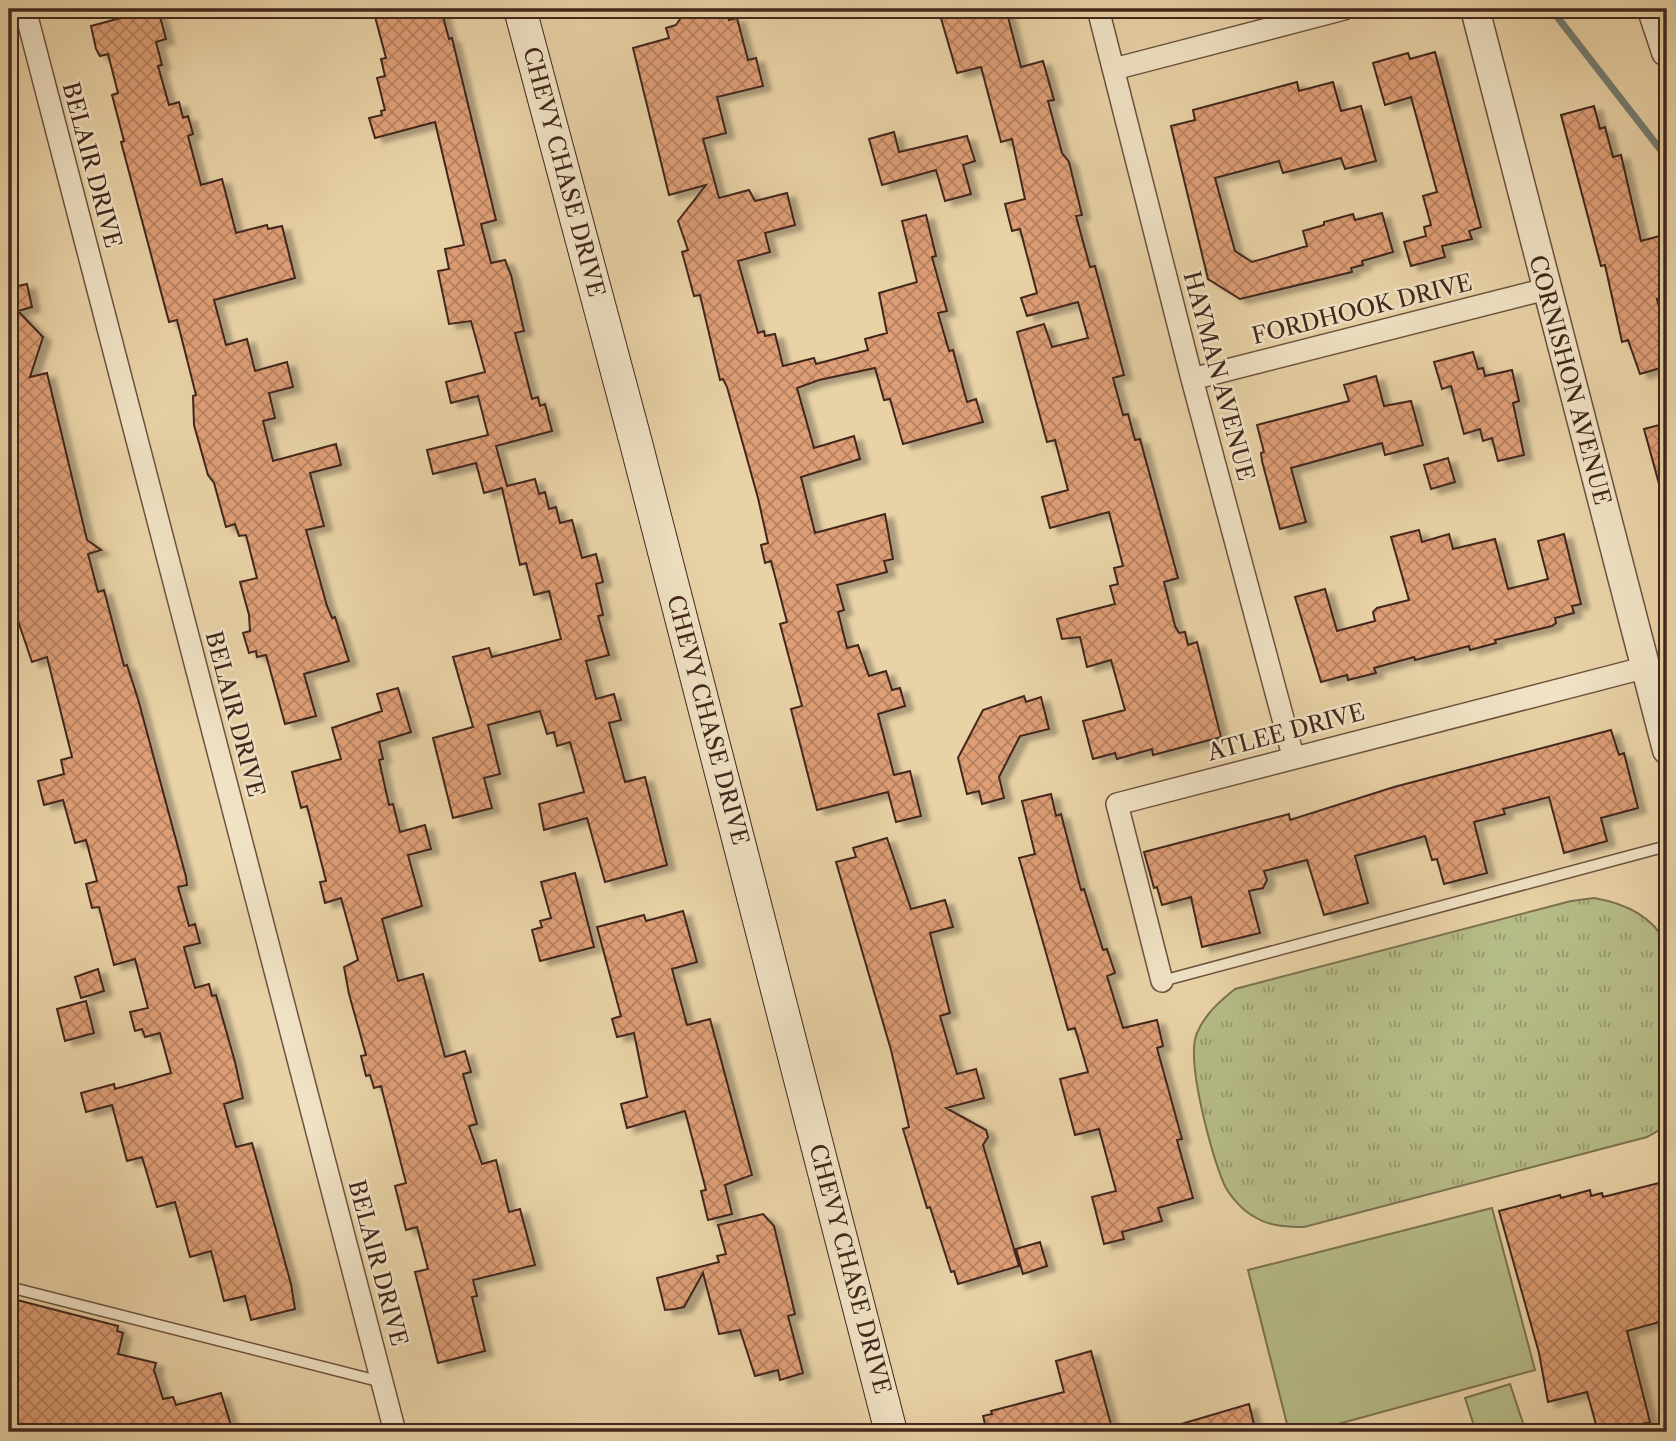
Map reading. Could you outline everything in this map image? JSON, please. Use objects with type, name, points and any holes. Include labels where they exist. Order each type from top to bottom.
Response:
[{"type":"main road","name":"CHEVY CHASE DRIVE","points":[[520,9],[636,443],[891,1432]]},
{"type":"street","name":"BELAIR DRIVE","points":[[25,9],[395,1432]]},
{"type":"street","name":"HAYMAN AVENUE","points":[[1098,9],[1192,379],[1293,756]]},
{"type":"street","points":[[1114,69],[1344,9]]},
{"type":"street","name":"CORNISHON AVENUE","points":[[1475,9],[1667,750]]},
{"type":"street","points":[[1648,9],[1663,54]]},
{"type":"street","name":"FORDHOOK DRIVE","points":[[1192,379],[1546,289]]},
{"type":"street","name":"ATLEE DRIVE","points":[[1162,981],[1117,803],[1647,667]]},
{"type":"lane","points":[[1162,981],[1667,846]]},
{"type":"lane","points":[[9,1287],[382,1382]]},
{"type":"green space","points":[[1594,898],[1635,911],[1652,924],[1665,942],[1669,1033],[1666,1126],[1647,1137],[1304,1227],[1265,1222],[1249,1213],[1232,1197],[1224,1184],[1213,1152],[1197,1085],[1194,1046],[1204,1020],[1213,1008],[1235,989],[1571,901]]},
{"type":"green space","points":[[1492,1208],[1535,1370],[1309,1432],[1289,1432],[1248,1270]]},
{"type":"green space","points":[[1510,1384],[1526,1432],[1476,1432],[1465,1398]]},
{"type":"building","points":[[126,9],[158,9],[166,39],[156,42],[162,65],[158,66],[169,105],[179,102],[183,118],[188,116],[193,134],[188,136],[201,185],[222,179],[236,233],[267,225],[268,229],[282,226],[295,278],[214,300],[226,345],[247,339],[255,371],[287,362],[293,387],[269,393],[275,418],[263,421],[273,461],[336,444],[341,465],[310,473],[324,526],[306,530],[327,606],[332,618],[335,617],[349,661],[304,674],[316,716],[285,724],[266,655],[257,657],[256,651],[249,653],[243,633],[250,631],[249,615],[240,582],[257,578],[246,535],[239,536],[235,524],[226,527],[214,483],[208,475],[194,425],[193,396],[196,395],[177,320],[169,322],[121,142],[124,141],[112,95],[118,93],[108,54],[100,56],[96,49],[91,26],[128,16]]},
{"type":"building","points":[[373,9],[441,9],[449,39],[452,38],[496,220],[481,224],[491,263],[505,260],[511,275],[524,331],[515,333],[532,399],[538,397],[540,406],[545,404],[552,431],[496,446],[507,486],[535,479],[539,494],[545,492],[549,509],[556,507],[560,523],[572,520],[582,558],[596,554],[603,582],[596,584],[603,615],[598,616],[609,655],[586,661],[596,699],[614,694],[621,720],[609,723],[625,782],[645,777],[667,865],[605,882],[587,818],[544,830],[539,804],[584,792],[570,742],[557,746],[554,732],[547,734],[540,711],[488,725],[500,774],[484,778],[492,808],[453,818],[433,738],[473,727],[453,657],[489,648],[492,657],[561,639],[549,591],[534,595],[526,563],[520,565],[502,488],[484,493],[476,463],[433,474],[427,450],[488,435],[478,396],[451,403],[446,382],[485,372],[471,321],[449,324],[438,271],[449,269],[445,249],[464,245],[435,122],[375,138],[369,118],[382,115],[381,111],[385,110],[377,78],[385,76],[381,59],[386,58]]},
{"type":"building","points":[[687,9],[727,9],[729,20],[737,18],[748,60],[756,58],[763,86],[717,97],[726,133],[703,139],[719,198],[749,190],[755,201],[787,193],[795,225],[765,233],[770,252],[738,261],[758,333],[764,331],[765,336],[775,334],[783,366],[814,358],[816,364],[868,350],[865,339],[887,333],[879,293],[917,282],[902,221],[926,215],[936,256],[932,257],[947,311],[938,313],[949,351],[953,350],[967,402],[976,399],[983,422],[903,444],[890,399],[884,400],[875,368],[819,380],[797,388],[814,448],[854,436],[860,459],[801,477],[815,533],[885,514],[893,559],[884,561],[887,572],[837,585],[844,610],[838,612],[847,648],[858,645],[869,676],[886,671],[892,690],[900,688],[905,706],[878,714],[894,775],[910,771],[921,816],[896,822],[888,792],[817,810],[791,709],[802,706],[780,624],[787,622],[771,561],[765,563],[761,545],[768,543],[758,498],[727,387],[723,379],[720,380],[700,295],[694,296],[682,252],[688,250],[678,221],[706,185],[669,195],[633,48],[669,38],[666,28],[676,25]]},
{"type":"building","points":[[963,9],[1006,9],[1021,67],[1043,61],[1054,100],[1048,101],[1062,153],[1069,162],[1082,215],[1076,216],[1090,267],[1095,266],[1124,375],[1113,378],[1123,415],[1128,414],[1135,440],[1140,439],[1178,578],[1164,582],[1175,626],[1179,633],[1185,632],[1188,645],[1197,642],[1221,737],[1153,755],[1152,749],[1117,759],[1115,753],[1093,759],[1083,721],[1125,710],[1111,660],[1087,667],[1080,637],[1062,639],[1057,619],[1115,604],[1110,586],[1118,584],[1114,568],[1123,566],[1109,512],[1050,528],[1042,497],[1068,490],[1055,440],[1047,442],[1017,332],[1044,324],[1052,347],[1088,338],[1078,302],[1027,316],[1021,298],[1037,293],[1020,229],[1012,231],[1005,204],[1025,199],[1012,139],[1001,142],[981,67],[957,73],[940,15]]},
{"type":"building","points":[[1435,52],[1481,227],[1469,231],[1472,239],[1442,246],[1445,257],[1411,266],[1404,242],[1426,236],[1424,227],[1431,225],[1423,196],[1437,192],[1411,97],[1385,105],[1373,63],[1408,53],[1410,59]]},
{"type":"building","points":[[1297,82],[1299,91],[1333,82],[1341,111],[1361,106],[1376,161],[1345,169],[1341,158],[1283,173],[1279,161],[1215,178],[1235,251],[1252,262],[1307,246],[1303,231],[1324,225],[1324,222],[1353,214],[1355,220],[1382,213],[1393,252],[1362,261],[1363,265],[1351,268],[1352,272],[1240,299],[1208,279],[1171,126],[1195,120],[1193,110]]},
{"type":"building","points":[[1594,106],[1600,129],[1605,127],[1613,157],[1621,155],[1641,241],[1667,234],[1667,276],[1662,277],[1667,296],[1657,299],[1667,338],[1667,366],[1640,374],[1628,340],[1622,342],[1605,265],[1601,266],[1561,115]]},
{"type":"building","points":[[894,132],[899,152],[967,136],[975,161],[963,165],[971,194],[945,201],[936,170],[882,185],[869,139]]},
{"type":"building","points":[[27,284],[32,307],[18,311],[43,337],[30,377],[47,373],[87,540],[101,550],[88,554],[98,592],[104,590],[124,666],[127,665],[138,699],[186,877],[187,885],[178,887],[189,926],[195,924],[200,943],[184,947],[195,988],[209,984],[212,996],[216,995],[243,1098],[224,1104],[236,1147],[252,1143],[291,1284],[295,1309],[251,1320],[245,1296],[224,1301],[211,1251],[190,1257],[175,1202],[157,1207],[142,1157],[127,1161],[112,1105],[86,1112],[81,1093],[114,1084],[115,1089],[171,1073],[160,1033],[145,1037],[142,1029],[135,1031],[130,1012],[148,1008],[135,959],[114,965],[99,907],[92,908],[86,884],[97,881],[86,840],[75,843],[63,800],[44,805],[38,781],[64,774],[61,760],[72,757],[47,657],[32,662],[14,609],[9,611],[9,288]]},
{"type":"building","points":[[1473,352],[1478,369],[1483,368],[1485,376],[1512,370],[1519,401],[1513,403],[1524,455],[1498,461],[1492,438],[1483,441],[1480,429],[1464,434],[1451,386],[1442,389],[1434,362]]},
{"type":"building","points":[[1376,376],[1384,406],[1411,401],[1423,445],[1385,455],[1382,443],[1291,468],[1306,522],[1280,529],[1262,461],[1261,453],[1264,452],[1257,425],[1349,401],[1344,385]]},
{"type":"building","points":[[1667,423],[1667,490],[1661,491],[1644,429]]},
{"type":"building","points":[[1448,458],[1455,482],[1431,489],[1424,465]]},
{"type":"building","points":[[1419,530],[1422,542],[1449,534],[1453,549],[1495,539],[1508,589],[1548,579],[1538,541],[1564,534],[1581,604],[1572,606],[1574,613],[1555,618],[1556,623],[1552,626],[1495,640],[1496,643],[1470,650],[1469,646],[1415,660],[1414,657],[1374,668],[1376,673],[1348,680],[1347,675],[1321,682],[1295,597],[1325,589],[1337,631],[1375,621],[1373,612],[1377,608],[1409,600],[1391,537]]},
{"type":"building","points":[[398,688],[411,732],[379,742],[383,759],[379,760],[389,805],[393,804],[400,832],[425,825],[431,849],[408,855],[422,906],[382,919],[398,981],[423,974],[445,1057],[465,1051],[471,1072],[463,1074],[477,1124],[469,1126],[482,1164],[496,1160],[509,1212],[520,1209],[535,1265],[473,1280],[477,1296],[472,1297],[485,1351],[438,1363],[415,1272],[428,1269],[417,1227],[406,1230],[395,1186],[406,1183],[381,1086],[374,1088],[370,1075],[366,1076],[361,1056],[366,1055],[344,967],[358,960],[341,898],[325,903],[320,882],[326,881],[307,806],[301,808],[292,772],[341,759],[332,728],[382,711],[377,694]]},
{"type":"building","points":[[1024,696],[1026,702],[1041,697],[1049,729],[1020,736],[999,777],[1004,798],[982,804],[979,791],[967,794],[958,758],[983,710]]},
{"type":"building","points":[[1611,730],[1619,755],[1624,753],[1638,808],[1601,818],[1607,841],[1564,853],[1549,797],[1503,809],[1505,814],[1474,822],[1487,873],[1444,884],[1437,859],[1432,860],[1425,836],[1355,856],[1368,903],[1324,915],[1307,860],[1264,871],[1267,880],[1263,888],[1249,891],[1260,933],[1202,947],[1191,897],[1162,905],[1157,887],[1154,888],[1144,852],[1289,814],[1290,820],[1394,787]]},
{"type":"building","points":[[1051,794],[1056,816],[1061,814],[1081,890],[1084,889],[1103,950],[1107,949],[1115,973],[1107,976],[1123,1028],[1157,1020],[1163,1046],[1157,1048],[1182,1139],[1177,1140],[1193,1198],[1158,1208],[1162,1221],[1122,1232],[1124,1239],[1104,1244],[1092,1197],[1116,1191],[1099,1129],[1075,1135],[1060,1079],[1088,1072],[1075,1028],[1068,1030],[1019,858],[1035,854],[1022,801]]},
{"type":"building","points":[[887,838],[911,909],[945,900],[953,927],[930,933],[950,1013],[940,1016],[957,1074],[976,1069],[984,1098],[946,1108],[986,1130],[988,1137],[983,1145],[1019,1266],[958,1284],[954,1271],[951,1272],[930,1207],[927,1208],[903,1129],[909,1127],[891,1050],[836,862],[856,857],[853,848]]},
{"type":"building","points":[[575,873],[594,947],[540,961],[532,930],[542,927],[540,921],[551,918],[541,882]]},
{"type":"building","points":[[683,911],[697,962],[672,969],[687,1025],[710,1019],[752,1175],[725,1185],[732,1214],[708,1220],[701,1191],[706,1190],[685,1111],[627,1128],[621,1104],[647,1097],[634,1033],[617,1037],[612,1019],[621,1016],[597,927],[644,915],[646,921]]},
{"type":"building","points":[[98,969],[104,991],[81,998],[75,977]]},
{"type":"building","points":[[86,1001],[94,1033],[65,1041],[57,1009]]},
{"type":"building","points":[[1667,1181],[1667,1320],[1627,1331],[1650,1422],[1611,1432],[1598,1432],[1587,1392],[1548,1402],[1539,1353],[1499,1211],[1560,1195],[1561,1198],[1590,1190],[1591,1196],[1602,1193],[1603,1197]]},
{"type":"building","points":[[763,1214],[774,1226],[795,1314],[788,1316],[803,1373],[780,1380],[778,1370],[755,1376],[740,1330],[719,1334],[703,1273],[684,1307],[675,1309],[665,1310],[657,1278],[719,1262],[717,1256],[726,1254],[718,1225]]},
{"type":"building","points":[[1040,1242],[1047,1266],[1023,1274],[1016,1249]]},
{"type":"building","points":[[9,1298],[118,1326],[117,1331],[123,1333],[118,1354],[156,1363],[154,1370],[163,1399],[173,1397],[176,1405],[221,1393],[233,1432],[84,1432],[54,1425],[50,1432],[9,1422]]},
{"type":"building","points":[[1091,1351],[1113,1432],[987,1432],[983,1416],[992,1414],[991,1411],[1064,1392],[1056,1361]]},
{"type":"building","points":[[1249,1404],[1256,1432],[1172,1432],[1171,1427]]},
{"type":"waterway","points":[[1551,9],[1667,158]]}]
